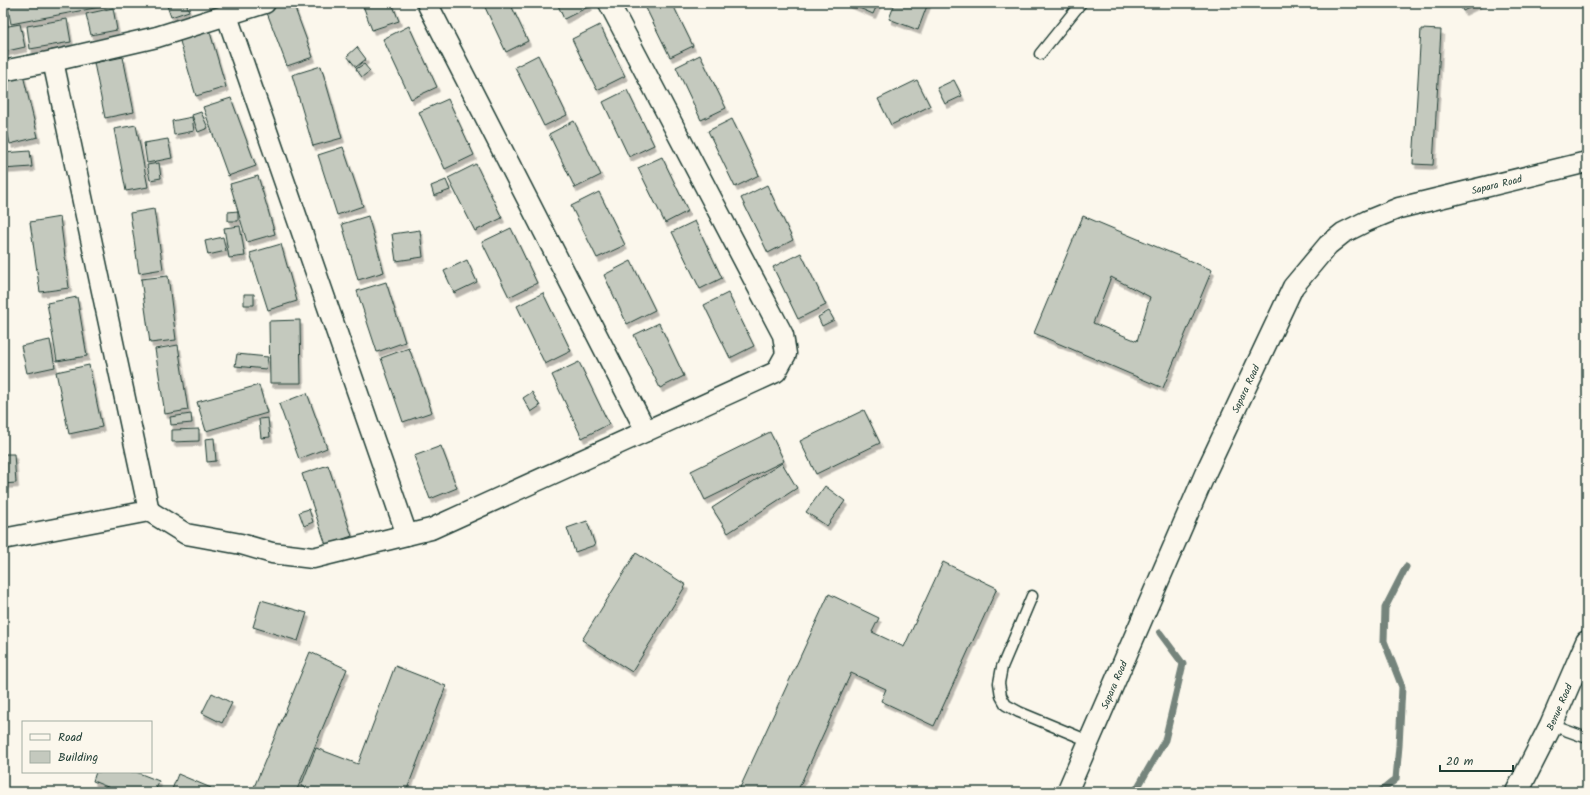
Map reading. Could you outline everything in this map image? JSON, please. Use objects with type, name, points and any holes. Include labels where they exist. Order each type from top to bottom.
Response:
[{"type":"street","points":[[3,71],[157,37],[265,3]]},
{"type":"street","points":[[427,3],[646,431]]},
{"type":"street","points":[[3,539],[149,511],[186,534],[241,544],[272,553],[313,558],[430,529],[776,372],[786,354],[783,334],[609,3]]},
{"type":"street","points":[[226,16],[407,535]]},
{"type":"street","points":[[53,61],[149,511]]},
{"type":"street","name":"Sapara Road","points":[[1067,792],[1208,467],[1293,287],[1309,267],[1328,246],[1343,233],[1399,208],[1587,162]]},
{"type":"street","name":"Benue Road","points":[[1517,792],[1551,725],[1587,642]]},
{"type":"lane","points":[[1040,54],[1081,3]]},
{"type":"lane","points":[[1032,596],[1002,668],[999,683],[1000,696],[1006,705],[1019,712],[1089,741]]},
{"type":"lane","points":[[1551,725],[1587,738]]},
{"type":"building","points":[[7,3],[104,3],[105,6],[11,24]]},
{"type":"building","points":[[166,3],[186,3],[189,11],[171,17]]},
{"type":"building","points":[[284,3],[293,3],[313,57],[287,66],[266,10]]},
{"type":"building","points":[[362,3],[392,3],[399,21],[372,30]]},
{"type":"building","points":[[483,3],[510,3],[528,41],[506,52]]},
{"type":"building","points":[[557,3],[588,3],[590,6],[564,19]]},
{"type":"building","points":[[652,3],[672,3],[693,46],[670,57],[645,6]]},
{"type":"building","points":[[848,3],[878,3],[873,14]]},
{"type":"building","points":[[895,3],[928,3],[918,30],[889,19]]},
{"type":"building","points":[[1459,3],[1479,3],[1463,11]]},
{"type":"building","points":[[3,4],[7,25],[3,26]]},
{"type":"building","points":[[113,8],[117,30],[91,35],[86,14]]},
{"type":"building","points":[[67,19],[71,42],[30,49],[27,26]]},
{"type":"building","points":[[20,24],[25,47],[3,52],[3,27]]},
{"type":"building","points":[[600,25],[625,76],[597,90],[572,39]]},
{"type":"building","points":[[409,26],[437,87],[411,99],[383,39]]},
{"type":"building","points":[[209,29],[226,87],[196,96],[179,38]]},
{"type":"building","points":[[1421,29],[1441,30],[1433,165],[1413,164]]},
{"type":"building","points":[[357,47],[366,59],[356,67],[347,56]]},
{"type":"building","points":[[538,55],[567,115],[544,126],[515,67]]},
{"type":"building","points":[[700,55],[726,108],[701,120],[676,67]]},
{"type":"building","points":[[123,57],[134,112],[105,118],[94,63]]},
{"type":"building","points":[[364,64],[370,71],[362,77],[356,69]]},
{"type":"building","points":[[321,66],[342,138],[313,146],[292,75]]},
{"type":"building","points":[[23,75],[38,137],[10,144],[3,113],[3,79]]},
{"type":"building","points":[[917,80],[930,106],[891,125],[878,99]]},
{"type":"building","points":[[954,80],[962,96],[945,104],[937,88]]},
{"type":"building","points":[[627,90],[654,145],[629,157],[603,102]]},
{"type":"building","points":[[231,98],[256,166],[228,176],[203,107]]},
{"type":"building","points":[[448,99],[474,155],[445,169],[419,112]]},
{"type":"building","points":[[201,112],[208,128],[198,132],[192,115]]},
{"type":"building","points":[[192,117],[194,131],[174,135],[172,121]]},
{"type":"building","points":[[732,119],[759,175],[735,187],[708,131]]},
{"type":"building","points":[[574,121],[601,175],[575,188],[549,134]]},
{"type":"building","points":[[136,125],[148,187],[126,191],[114,129]]},
{"type":"building","points":[[168,139],[172,158],[147,163],[144,143]]},
{"type":"building","points":[[343,147],[363,206],[337,215],[318,155]]},
{"type":"building","points":[[30,151],[32,167],[3,169],[3,153]]},
{"type":"building","points":[[662,157],[688,211],[665,223],[638,168]]},
{"type":"building","points":[[159,163],[161,178],[150,180],[147,165]]},
{"type":"building","points":[[476,164],[502,218],[475,231],[448,178]]},
{"type":"building","points":[[258,176],[275,234],[247,242],[230,184]]},
{"type":"building","points":[[446,180],[450,190],[434,196],[431,186]]},
{"type":"building","points":[[767,185],[793,240],[768,253],[741,198]]},
{"type":"building","points":[[599,192],[625,245],[597,258],[571,206]]},
{"type":"building","points":[[154,209],[163,269],[139,273],[130,213]]},
{"type":"building","points":[[238,211],[238,221],[228,221],[228,212]]},
{"type":"building","points":[[368,216],[384,272],[358,280],[342,224]]},
{"type":"building","points":[[1083,216],[1212,270],[1163,388],[1034,333]],"holes":[[[1111,277],[1150,297],[1137,341],[1093,323]]]},
{"type":"building","points":[[60,217],[69,288],[40,292],[30,222]]},
{"type":"building","points":[[695,221],[722,278],[700,289],[672,232]]},
{"type":"building","points":[[240,226],[245,256],[229,258],[224,228]]},
{"type":"building","points":[[511,228],[537,283],[509,297],[482,242]]},
{"type":"building","points":[[420,230],[423,257],[396,261],[392,234]]},
{"type":"building","points":[[223,237],[226,251],[208,255],[205,241]]},
{"type":"building","points":[[281,244],[297,301],[268,310],[250,253]]},
{"type":"building","points":[[801,253],[826,305],[798,319],[773,267]]},
{"type":"building","points":[[467,260],[477,282],[454,293],[444,271]]},
{"type":"building","points":[[631,261],[655,310],[627,324],[604,275]]},
{"type":"building","points":[[168,276],[176,340],[150,343],[141,279]]},
{"type":"building","points":[[386,282],[405,342],[377,352],[357,291]]},
{"type":"building","points":[[543,293],[571,351],[545,364],[517,306]]},
{"type":"building","points":[[728,293],[754,346],[730,358],[704,305]]},
{"type":"building","points":[[244,294],[254,294],[254,305],[244,305]]},
{"type":"building","points":[[77,297],[87,356],[57,361],[47,303]]},
{"type":"building","points":[[829,311],[834,320],[822,326],[818,317]]},
{"type":"building","points":[[300,320],[301,383],[270,383],[269,321]]},
{"type":"building","points":[[659,323],[684,376],[660,388],[634,335]]},
{"type":"building","points":[[50,340],[55,367],[27,373],[21,346]]},
{"type":"building","points":[[178,345],[188,410],[165,414],[155,349]]},
{"type":"building","points":[[409,348],[432,412],[403,422],[381,358]]},
{"type":"building","points":[[237,354],[268,357],[266,369],[235,366]]},
{"type":"building","points":[[579,362],[609,424],[582,438],[552,375]]},
{"type":"building","points":[[89,365],[102,427],[69,434],[56,372]]},
{"type":"building","points":[[259,385],[267,413],[206,431],[197,402]]},
{"type":"building","points":[[532,392],[540,406],[531,412],[523,398]]},
{"type":"building","points":[[307,393],[327,448],[299,459],[279,404]]},
{"type":"building","points":[[864,410],[880,443],[816,474],[800,441]]},
{"type":"building","points":[[191,414],[192,423],[171,425],[170,417]]},
{"type":"building","points":[[268,418],[270,437],[261,438],[259,419]]},
{"type":"building","points":[[199,429],[199,441],[172,442],[172,430]]},
{"type":"building","points":[[770,432],[784,461],[705,500],[691,471]]},
{"type":"building","points":[[214,438],[216,461],[207,462],[205,439]]},
{"type":"building","points":[[441,446],[457,488],[430,499],[414,456]]},
{"type":"building","points":[[3,454],[14,454],[16,483],[3,484]]},
{"type":"building","points":[[782,463],[797,488],[728,533],[712,508]]},
{"type":"building","points":[[328,465],[352,536],[326,545],[302,474]]},
{"type":"building","points":[[825,486],[845,501],[827,526],[806,512]]},
{"type":"building","points":[[309,509],[313,522],[304,526],[299,512]]},
{"type":"building","points":[[587,521],[595,545],[575,552],[567,528]]},
{"type":"building","points":[[636,553],[686,585],[632,672],[582,640]]},
{"type":"building","points":[[943,562],[997,588],[934,726],[881,701],[886,689],[851,673],[797,792],[738,792],[829,594],[879,618],[872,632],[904,647]]},
{"type":"building","points":[[261,600],[307,613],[298,641],[253,627]]},
{"type":"building","points":[[310,652],[347,669],[296,792],[252,792]]},
{"type":"building","points":[[395,666],[446,686],[406,792],[316,792],[301,786],[316,748],[358,764]]},
{"type":"building","points":[[212,693],[232,703],[222,723],[202,713]]},
{"type":"building","points":[[96,773],[139,773],[159,781],[155,792],[120,792],[93,781]]},
{"type":"building","points":[[178,774],[211,788],[209,792],[171,792]]},
{"type":"waterway","points":[[1380,792],[1396,779],[1402,687],[1384,641],[1385,608],[1406,567]]},
{"type":"waterway","points":[[1135,792],[1165,740],[1183,664],[1160,633]]}]
